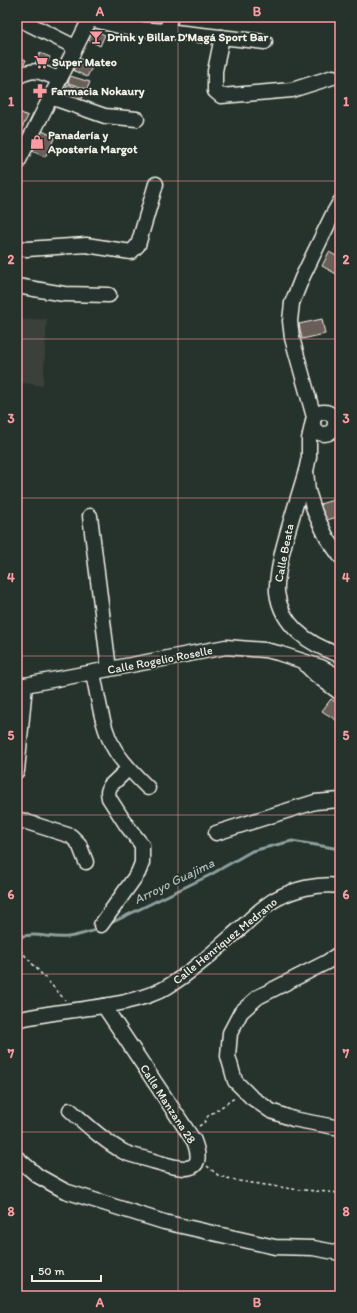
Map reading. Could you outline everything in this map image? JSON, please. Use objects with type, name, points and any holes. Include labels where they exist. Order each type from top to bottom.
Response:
[{"type":"street","points":[[166,31],[171,17]]},
{"type":"street","points":[[17,18],[75,47]]},
{"type":"street","points":[[18,159],[91,18],[127,28],[265,42]]},
{"type":"street","points":[[222,37],[215,71],[215,91],[221,96],[292,90],[333,77]]},
{"type":"street","points":[[17,76],[32,71],[37,71],[59,79]]},
{"type":"street","points":[[50,97],[105,116],[137,119]]},
{"type":"street","points":[[17,248],[27,249],[86,245],[131,252],[138,246],[156,184]]},
{"type":"street","points":[[330,433],[322,435],[319,434],[314,428],[314,419],[292,338],[290,321],[292,304],[305,271],[340,202]]},
{"type":"street","points":[[17,286],[64,294],[109,295]]},
{"type":"street","points":[[308,464],[317,446],[335,428],[338,420],[331,414],[320,412],[314,419],[309,439],[308,464],[308,491],[315,513],[327,538],[340,556]]},
{"type":"street","name":"Calle Beata","points":[[308,464],[288,529],[278,570],[277,592],[283,613],[295,629],[306,639],[340,655]]},
{"type":"street","points":[[90,516],[109,669]]},
{"type":"street","name":"Calle Rogelio Roselle","points":[[21,685],[93,673],[226,647],[265,650],[321,667],[340,677]]},
{"type":"street","points":[[303,661],[316,675],[340,693]]},
{"type":"street","points":[[93,673],[105,726],[114,750],[128,769],[148,788]]},
{"type":"street","points":[[17,771],[21,685]]},
{"type":"street","points":[[101,925],[138,873],[142,863],[142,845],[127,826],[109,798],[108,792],[110,786],[128,769]]},
{"type":"street","points":[[216,832],[315,802],[340,800]]},
{"type":"street","points":[[17,819],[71,836],[79,844],[86,862]]},
{"type":"street","name":"Calle Henríquez Medrano","points":[[17,1020],[104,1006],[148,996],[166,988],[188,973],[275,899],[294,891],[314,886],[340,886]]},
{"type":"street","points":[[340,953],[327,962],[258,997],[241,1012],[230,1033],[228,1056],[235,1081],[251,1098],[270,1111],[293,1119],[340,1128]]},
{"type":"street","name":"Calle Manzana 28","points":[[70,1110],[106,1141],[125,1153],[178,1168],[187,1169],[194,1166],[198,1159],[198,1151],[194,1141],[104,1006]]},
{"type":"street","points":[[17,1158],[38,1176],[66,1191],[164,1222],[275,1247],[313,1248],[340,1253]]},
{"type":"path","points":[[17,945],[75,1010]]},
{"type":"path","points":[[189,1133],[204,1123],[208,1116],[245,1091]]},
{"type":"path","points":[[198,1159],[220,1176],[239,1181],[293,1189],[340,1193]]},
{"type":"shaded area","points":[[47,319],[43,386],[17,382],[17,320]]},
{"type":"building","name":"Drink y Billar D'Magá Sport Bar","points":[[92,29],[105,35],[100,46],[87,39]]},
{"type":"building","name":"Super Mateo","points":[[40,53],[50,57],[42,72],[33,68]]},
{"type":"building","points":[[17,56],[26,60],[20,72],[17,71]]},
{"type":"building","points":[[77,57],[93,65],[87,77],[71,69]]},
{"type":"building","points":[[70,76],[90,82],[87,89],[68,83]]},
{"type":"building","points":[[68,84],[85,92],[80,103],[61,98]]},
{"type":"building","points":[[17,111],[28,116],[21,130],[17,128]]},
{"type":"building","points":[[38,129],[55,137],[45,157],[28,149]]},
{"type":"building","points":[[329,252],[340,258],[340,276],[322,266]]},
{"type":"building","points":[[322,319],[325,334],[302,339],[299,324]]},
{"type":"building","points":[[340,498],[340,516],[324,521],[320,504]]},
{"type":"building","points":[[331,699],[340,705],[340,714],[336,720],[322,711]]},
{"type":"waterway","name":"Arroyo Guajima","points":[[109,924],[210,875],[252,851],[292,841],[340,849]]},
{"type":"waterway","name":"Arroyo Guajima","points":[[17,938],[30,935],[68,937],[99,929]]},
{"type":"place","name":"Drink y Billar D'Magá Sport Bar","points":[[96,37]]},
{"type":"place","name":"Super Mateo","points":[[41,62]]},
{"type":"place","name":"Farmacia Nokaury","points":[[40,91]]},
{"type":"place","name":"Panadería y Apostería Margot","points":[[37,142]]}]
